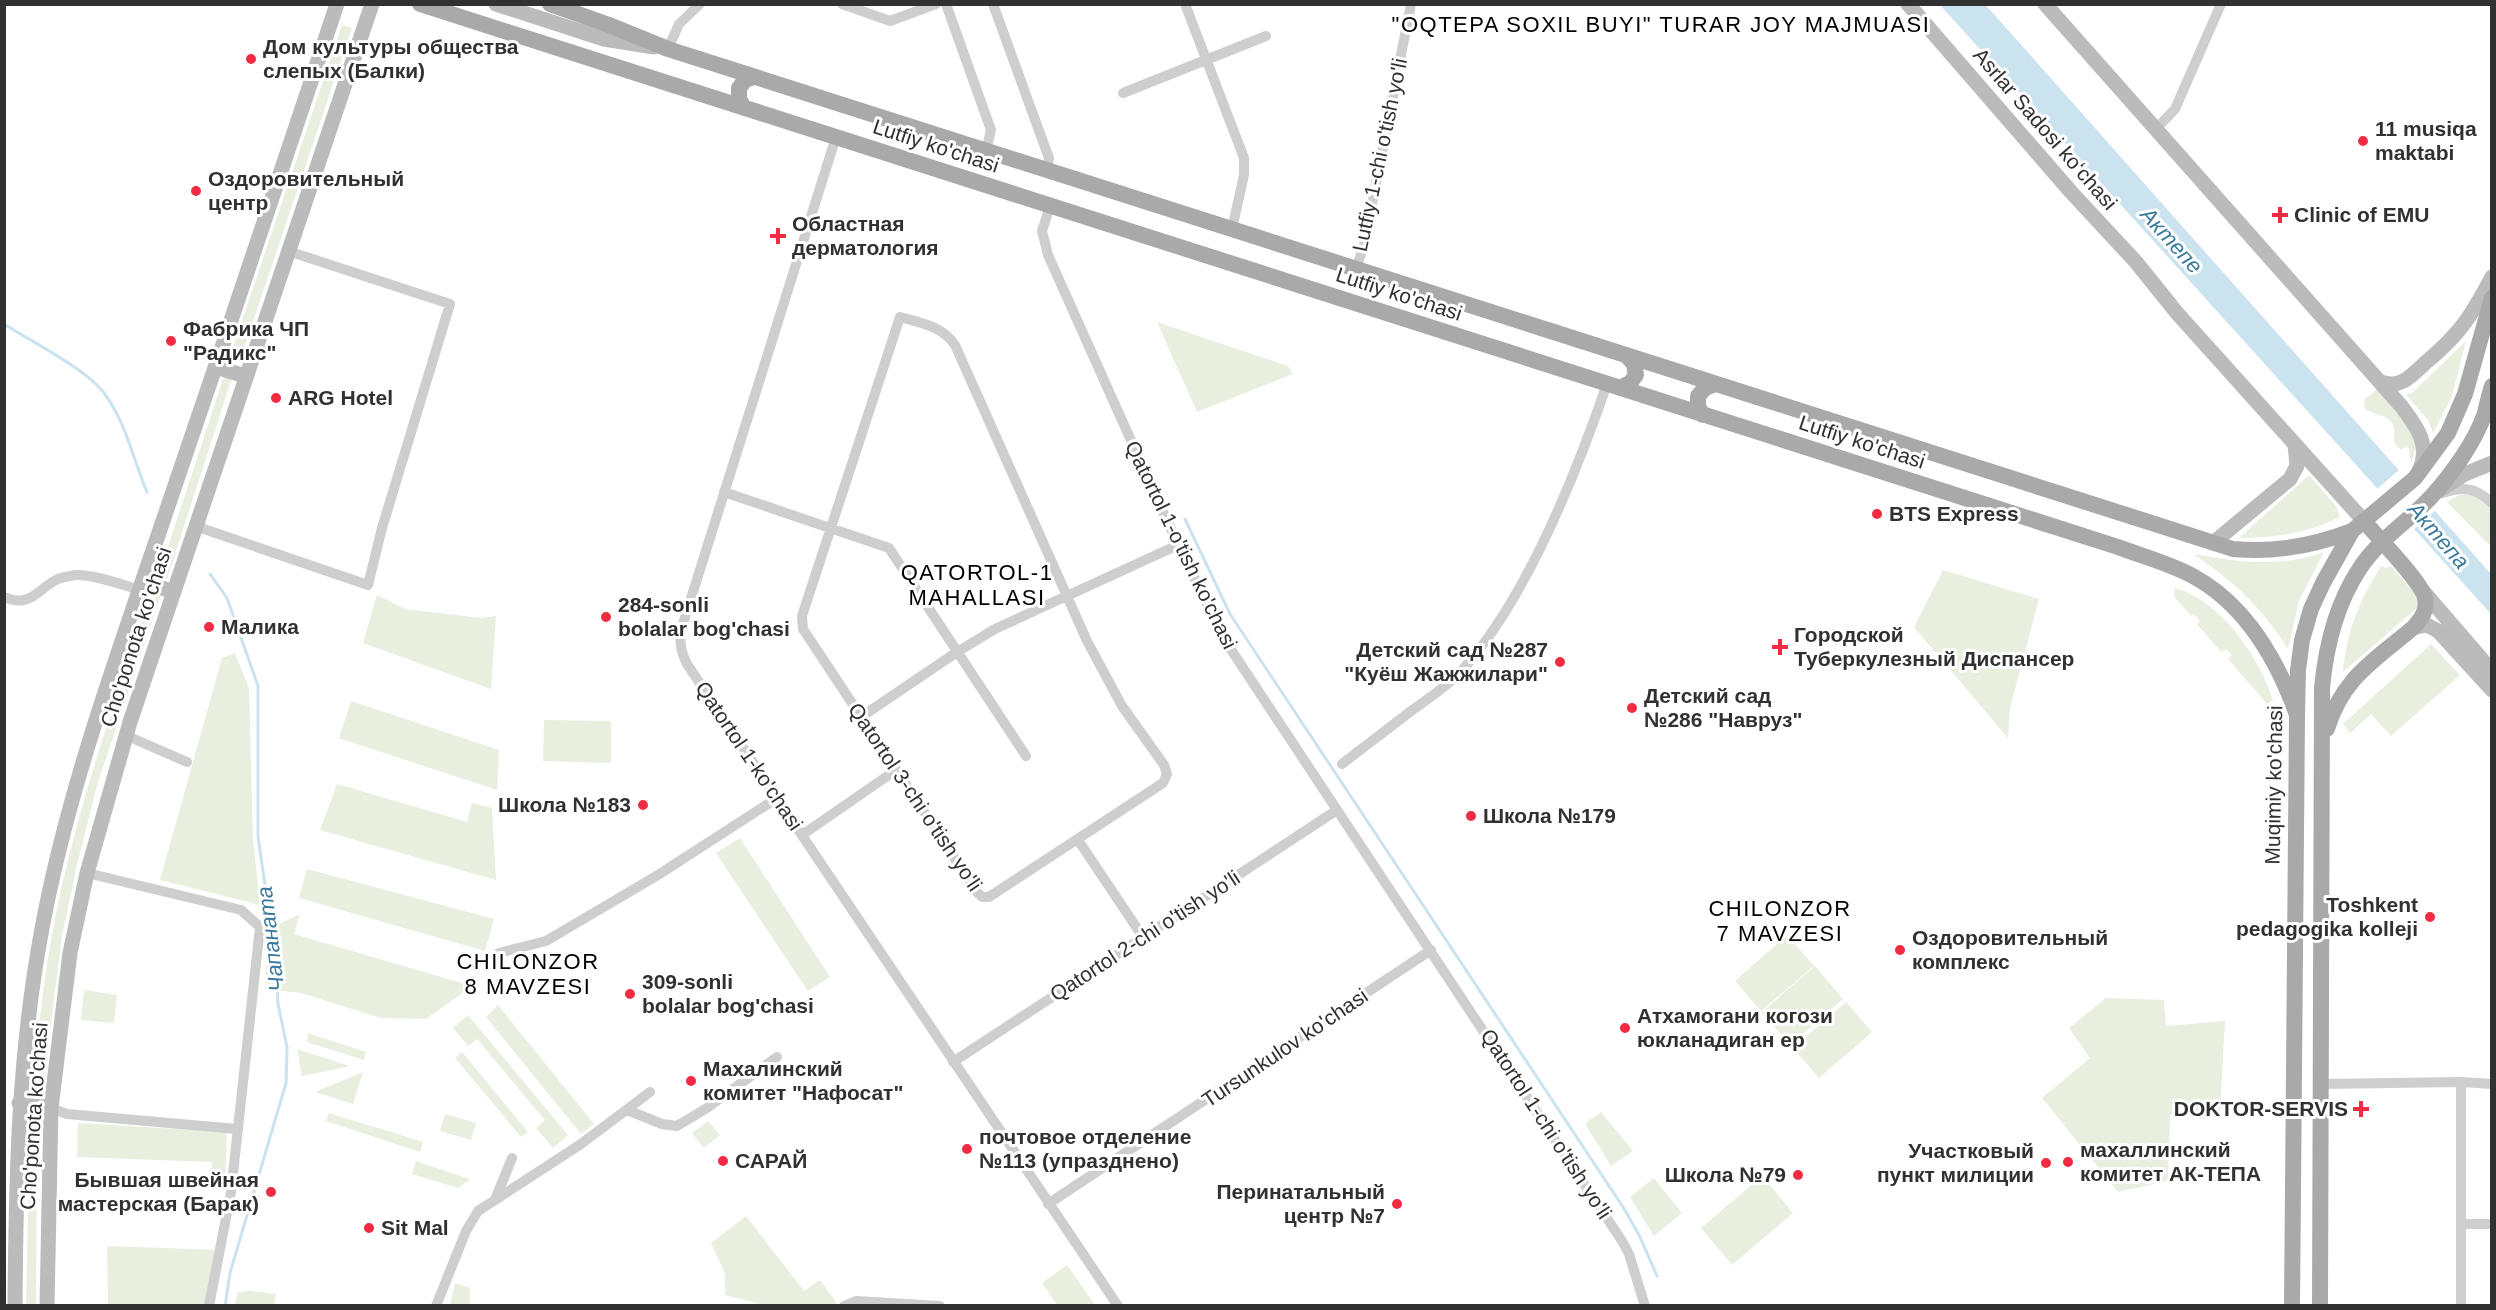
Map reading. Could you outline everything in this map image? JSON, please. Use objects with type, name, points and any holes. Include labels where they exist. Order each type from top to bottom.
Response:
[{"type":"main road","name":"Cho'ponota ko'chasi","points":[[15,1305],[10,1240],[19,1103],[40,938],[60,843],[75,787],[141,586],[337,4]]},
{"type":"main road","name":"Cho'ponota ko'chasi","points":[[46,1305],[51,1108],[70,953],[87,873],[125,735],[372,4]]},
{"type":"main road","name":"Lutfiy ko'chasi","points":[[420,4],[2118,547],[2190,575],[2231,604],[2258,636],[2277,667],[2297,715]]},
{"type":"main road","name":"Lutfiy ko'chasi","points":[[496,4],[604,39],[668,50]]},
{"type":"main road","name":"Lutfiy ko'chasi","points":[[550,4],[609,25],[668,50],[2233,549],[2272,550],[2316,543],[2358,526]]},
{"type":"main road","name":"Asrlar Sadosi ko‘chasi","points":[[1908,4],[2293,443],[2358,526]]},
{"type":"main road","points":[[2045,4],[2381,382],[2416,425],[2423,443],[2423,461],[2415,478]]},
{"type":"main road","points":[[744,108],[739,99],[739,88],[745,80],[754,77]]},
{"type":"main road","points":[[2398,403],[2398,390],[2406,380],[2455,337],[2492,277]]},
{"type":"main road","name":"Muqimiy ko'chasi","points":[[2292,1305],[2297,715],[2298,670],[2306,625],[2327,574],[2358,526],[2415,478],[2440,445],[2454,421],[2473,369],[2492,298]]},
{"type":"main road","points":[[1613,386],[1630,384],[1636,375],[1634,364],[1627,356]]},
{"type":"main road","points":[[216,367],[245,376]]},
{"type":"main road","points":[[2381,382],[2392,385],[2406,380]]},
{"type":"main road","points":[[1703,415],[1698,407],[1698,396],[1705,388],[1714,384]]},
{"type":"main road","points":[[2431,497],[2452,469],[2479,425],[2492,386]]},
{"type":"main road","points":[[2213,543],[2290,479],[2298,461],[2296,447],[2293,443]]},
{"type":"main road","points":[[2320,1305],[2322,688],[2330,636],[2348,589],[2381,542],[2431,497],[2465,474],[2492,463]]},
{"type":"main road","points":[[2358,526],[2381,542],[2492,671]]},
{"type":"main road","points":[[141,586],[173,592]]},
{"type":"main road","points":[[2322,747],[2333,711],[2346,687],[2414,627],[2426,607],[2422,590]]},
{"type":"main road","points":[[2414,627],[2427,625],[2438,631],[2492,690]]},
{"type":"main road","points":[[2294,1102],[2299,1111],[2307,1114],[2316,1112],[2321,1105]]},
{"type":"main road","points":[[19,1103],[51,1108]]},
{"type":"street","points":[[668,50],[680,24],[700,4]]},
{"type":"street","points":[[842,4],[890,21],[936,4]]},
{"type":"street","points":[[946,4],[991,130],[986,151]]},
{"type":"street","points":[[993,4],[1046,150],[1047,170]]},
{"type":"street","points":[[1185,4],[1208,59],[1244,158],[1244,175],[1232,230]]},
{"type":"street","name":"Lutfiy 1-chi o'tish yo'li","points":[[1356,269],[1364,245],[1411,4]]},
{"type":"street","points":[[2156,129],[2175,109],[2221,4]]},
{"type":"street","points":[[1123,93],[1266,36]]},
{"type":"street","name":"Qatortol 1-ko'chasi","points":[[836,137],[682,627],[680,645],[687,664],[1118,1305]]},
{"type":"street","name":"Qatortol 1-o'tish ko'chasi","points":[[1050,206],[1042,231],[1048,255],[1178,544],[1222,636],[1431,950]]},
{"type":"street","points":[[195,526],[368,585],[382,528],[450,304],[288,251]]},
{"type":"street","name":"Qatortol 3-chi o'tish yo'li","points":[[900,317],[945,333],[955,345],[1066,595],[1103,675],[1164,765],[1167,774],[1163,783],[1000,892],[989,897],[982,897],[803,629],[802,616],[900,317]]},
{"type":"street","points":[[1342,764],[1451,681],[1484,644],[1520,586],[1613,386]]},
{"type":"street","points":[[2431,497],[2469,488],[2478,491],[2492,503]]},
{"type":"street","points":[[724,492],[889,548],[1026,756]]},
{"type":"street","points":[[861,717],[995,629],[1178,544]]},
{"type":"street","points":[[4,597],[13,601],[24,600],[34,597],[58,579],[79,575],[141,586]]},
{"type":"street","points":[[125,735],[187,762]]},
{"type":"street","points":[[802,835],[896,771]]},
{"type":"street","points":[[499,953],[546,940],[658,875],[777,798]]},
{"type":"street","name":"Qatortol 2-chi o'tish yo'li","points":[[953,1062],[1337,810]]},
{"type":"street","points":[[1078,840],[1143,937]]},
{"type":"street","points":[[87,873],[241,910],[260,927],[231,1192],[209,1305]]},
{"type":"street","name":"Tursunkulov ko'chasi","points":[[1048,1204],[1431,950]]},
{"type":"street","name":"Qatortol 1-chi o'tish yo'li","points":[[1431,950],[1622,1241],[1629,1254],[1645,1305]]},
{"type":"street","points":[[627,1110],[662,1124],[677,1126],[707,1108],[777,1057]]},
{"type":"street","points":[[2321,1084],[2461,1082],[2492,1084]]},
{"type":"street","points":[[2461,1082],[2461,1305]]},
{"type":"street","points":[[436,1305],[470,1222],[478,1212],[581,1144],[650,1092]]},
{"type":"street","points":[[51,1108],[68,1114],[237,1129]]},
{"type":"street","points":[[494,1200],[512,1158]]},
{"type":"street","points":[[2461,1224],[2492,1224]]},
{"type":"street","points":[[844,1305],[856,1301],[940,1305]]},
{"type":"green space","points":[[342,25],[352,28],[239,363],[229,359]]},
{"type":"green space","points":[[1157,322],[1288,366],[1293,374],[1197,412]]},
{"type":"green space","points":[[2466,341],[2452,396],[2433,433],[2428,420],[2406,395],[2413,392]]},
{"type":"green space","points":[[224,376],[232,378],[167,579],[158,577]]},
{"type":"green space","points":[[2377,389],[2415,434],[2417,443],[2411,464],[2407,446],[2401,450],[2394,443],[2393,426],[2388,418],[2365,409],[2364,400]]},
{"type":"green space","points":[[2309,475],[2336,506],[2340,517],[2291,534],[2239,538]]},
{"type":"green space","points":[[2472,493],[2483,499],[2491,509],[2491,545],[2447,502],[2459,495]]},
{"type":"green space","points":[[2324,552],[2299,601],[2288,649],[2258,608],[2246,596],[2193,554],[2243,561],[2275,562]]},
{"type":"green space","points":[[2381,566],[2386,568],[2391,566],[2417,596],[2419,600],[2417,608],[2343,672],[2347,644],[2355,617]]},
{"type":"green space","points":[[1943,570],[2039,599],[2010,708],[2008,738],[1914,627]]},
{"type":"green space","points":[[152,588],[162,592],[98,782],[62,936],[41,1100],[31,1098],[45,976],[71,847],[96,760]]},
{"type":"green space","points":[[2174,588],[2191,594],[2207,604],[2236,632],[2259,666],[2273,700],[2267,704],[2228,659],[2232,655],[2226,649],[2221,652],[2197,624],[2200,621],[2194,614],[2191,616],[2175,598]]},
{"type":"green space","points":[[377,595],[405,609],[481,618],[496,616],[491,689],[363,643]]},
{"type":"green space","points":[[2431,644],[2460,675],[2391,736],[2371,714],[2350,733],[2343,724]]},
{"type":"green space","points":[[235,653],[249,688],[253,839],[260,905],[160,880],[222,658]]},
{"type":"green space","points":[[351,701],[499,750],[497,790],[339,738]]},
{"type":"green space","points":[[544,720],[611,721],[611,763],[543,761]]},
{"type":"green space","points":[[337,784],[467,822],[472,803],[492,808],[496,880],[320,830]]},
{"type":"green space","points":[[740,838],[830,977],[808,991],[716,853]]},
{"type":"green space","points":[[307,869],[494,919],[485,951],[299,898]]},
{"type":"green space","points":[[300,914],[294,934],[472,986],[426,1019],[381,1018],[301,993],[265,989],[269,929]]},
{"type":"green space","points":[[1787,935],[1814,966],[1761,1011],[1735,981]]},
{"type":"green space","points":[[1815,966],[1843,999],[1790,1045],[1762,1012]]},
{"type":"green space","points":[[84,990],[117,995],[114,1023],[81,1020]]},
{"type":"green space","points":[[2106,998],[2164,1000],[2166,1026],[2225,1021],[2220,1113],[2170,1115],[2168,1181],[2118,1192],[2042,1098],[2090,1058],[2069,1028]]},
{"type":"green space","points":[[1846,1002],[1872,1032],[1819,1078],[1793,1048]]},
{"type":"green space","points":[[498,1005],[594,1124],[581,1134],[486,1017]]},
{"type":"green space","points":[[468,1015],[568,1135],[553,1148],[536,1128],[545,1120],[477,1039],[468,1046],[453,1028]]},
{"type":"green space","points":[[308,1033],[366,1052],[364,1060],[307,1042]]},
{"type":"green space","points":[[297,1049],[350,1066],[302,1076]]},
{"type":"green space","points":[[462,1052],[528,1132],[521,1137],[455,1058]]},
{"type":"green space","points":[[363,1072],[353,1104],[315,1092]]},
{"type":"green space","points":[[30,1112],[41,1112],[37,1163],[36,1305],[26,1306]]},
{"type":"green space","points":[[1601,1112],[1633,1151],[1611,1166],[1586,1125]]},
{"type":"green space","points":[[329,1113],[423,1142],[420,1152],[326,1121]]},
{"type":"green space","points":[[445,1114],[476,1123],[471,1140],[440,1131]]},
{"type":"green space","points":[[708,1121],[720,1135],[704,1148],[692,1133]]},
{"type":"green space","points":[[78,1123],[227,1132],[225,1182],[212,1181],[212,1162],[77,1157]]},
{"type":"green space","points":[[416,1161],[470,1179],[458,1188],[412,1174]]},
{"type":"green space","points":[[1762,1176],[1793,1213],[1732,1265],[1701,1228]]},
{"type":"green space","points":[[1654,1178],[1682,1213],[1654,1236],[1630,1197]]},
{"type":"green space","points":[[746,1216],[804,1291],[820,1280],[836,1302],[835,1305],[764,1305],[725,1295],[725,1274],[711,1243]]},
{"type":"green space","points":[[107,1246],[220,1250],[209,1305],[108,1305]]},
{"type":"green space","points":[[1067,1265],[1095,1305],[1057,1305],[1042,1283]]},
{"type":"green space","points":[[455,1283],[470,1288],[470,1305],[450,1305]]},
{"type":"green space","points":[[238,1292],[276,1294],[274,1305],[235,1305]]},
{"type":"water","name":"Актепа","points":[[1940,5],[1985,5],[1992,12],[2491,574],[2491,614]]},
{"type":"pier","points":[[2400,469],[2437,509],[2412,531],[2376,490]]},
{"type":"waterway","name":"Чапаната","points":[[4,324],[72,365],[104,393],[124,428],[147,492]]},
{"type":"waterway","points":[[1185,519],[1230,614],[1625,1210],[1657,1276]]},
{"type":"waterway","name":"Чапаната","points":[[210,574],[227,598],[258,686],[258,836],[276,964],[278,1004],[287,1047],[286,1083],[230,1273],[225,1306]]},
{"type":"place","name":"Дом культуры общества слепых (Балки)","points":[[251,59]]},
{"type":"place","name":"11 musiqa maktabi","points":[[2363,141]]},
{"type":"place","name":"Оздоровительный центр","points":[[196,191]]},
{"type":"place","name":"Clinic of EMU","points":[[2280,215]]},
{"type":"place","name":"Областная дерматология","points":[[778,236]]},
{"type":"place","name":"Фабрика ЧП \"Радикс\"","points":[[171,341]]},
{"type":"place","name":"ARG Hotel","points":[[276,398]]},
{"type":"place","name":"BTS Express","points":[[1877,514]]},
{"type":"place","name":"284-sonli bolalar bog'chasi","points":[[606,617]]},
{"type":"place","name":"Малика","points":[[209,627]]},
{"type":"place","name":"Городской Туберкулезный Диспансер","points":[[1780,647]]},
{"type":"place","name":"Детский сад №287 \"Куёш Жажжилари\"","points":[[1560,662]]},
{"type":"place","name":"Детский сад №286 \"Навруз\"","points":[[1632,708]]},
{"type":"place","name":"Школа №183","points":[[643,805]]},
{"type":"place","name":"Школа №179","points":[[1471,816]]},
{"type":"place","name":"Toshkent pedagogika kolleji","points":[[2430,917]]},
{"type":"place","name":"Оздоровительный комплекс","points":[[1900,950]]},
{"type":"place","name":"309-sonli bolalar bog'chasi","points":[[630,994]]},
{"type":"place","name":"Атхамогани когози юкланадиган ер","points":[[1625,1028]]},
{"type":"place","name":"Махалинский комитет \"Нафосат\"","points":[[691,1081]]},
{"type":"place","name":"DOKTOR-SERVIS","points":[[2361,1109]]},
{"type":"place","name":"почтовое отделение №113 (упразднено)","points":[[967,1149]]},
{"type":"place","name":"САРАЙ","points":[[723,1161]]},
{"type":"place","name":"махаллинский комитет АК-ТЕПА","points":[[2068,1162]]},
{"type":"place","name":"Участковый пункт милиции","points":[[2046,1163]]},
{"type":"place","name":"Школа №79","points":[[1798,1175]]},
{"type":"place","name":"Бывшая швейная мастерская (Барак)","points":[[271,1192]]},
{"type":"place","name":"Перинатальный центр №7","points":[[1397,1204]]},
{"type":"place","name":"Sit Mal","points":[[369,1228]]},
{"type":"district","name":"\"OQTEPA SOXIL BUYI\" TURAR JOY MAJMUASI","points":[[1661,24]]},
{"type":"district","name":"QATORTOL-1 MAHALLASI","points":[[977,584]]},
{"type":"district","name":"CHILONZOR 7 MAVZESI","points":[[1780,920]]},
{"type":"district","name":"CHILONZOR 8 MAVZESI","points":[[528,974]]},
{"type":"water label","name":"Актепе","points":[[2172,240]]}]
